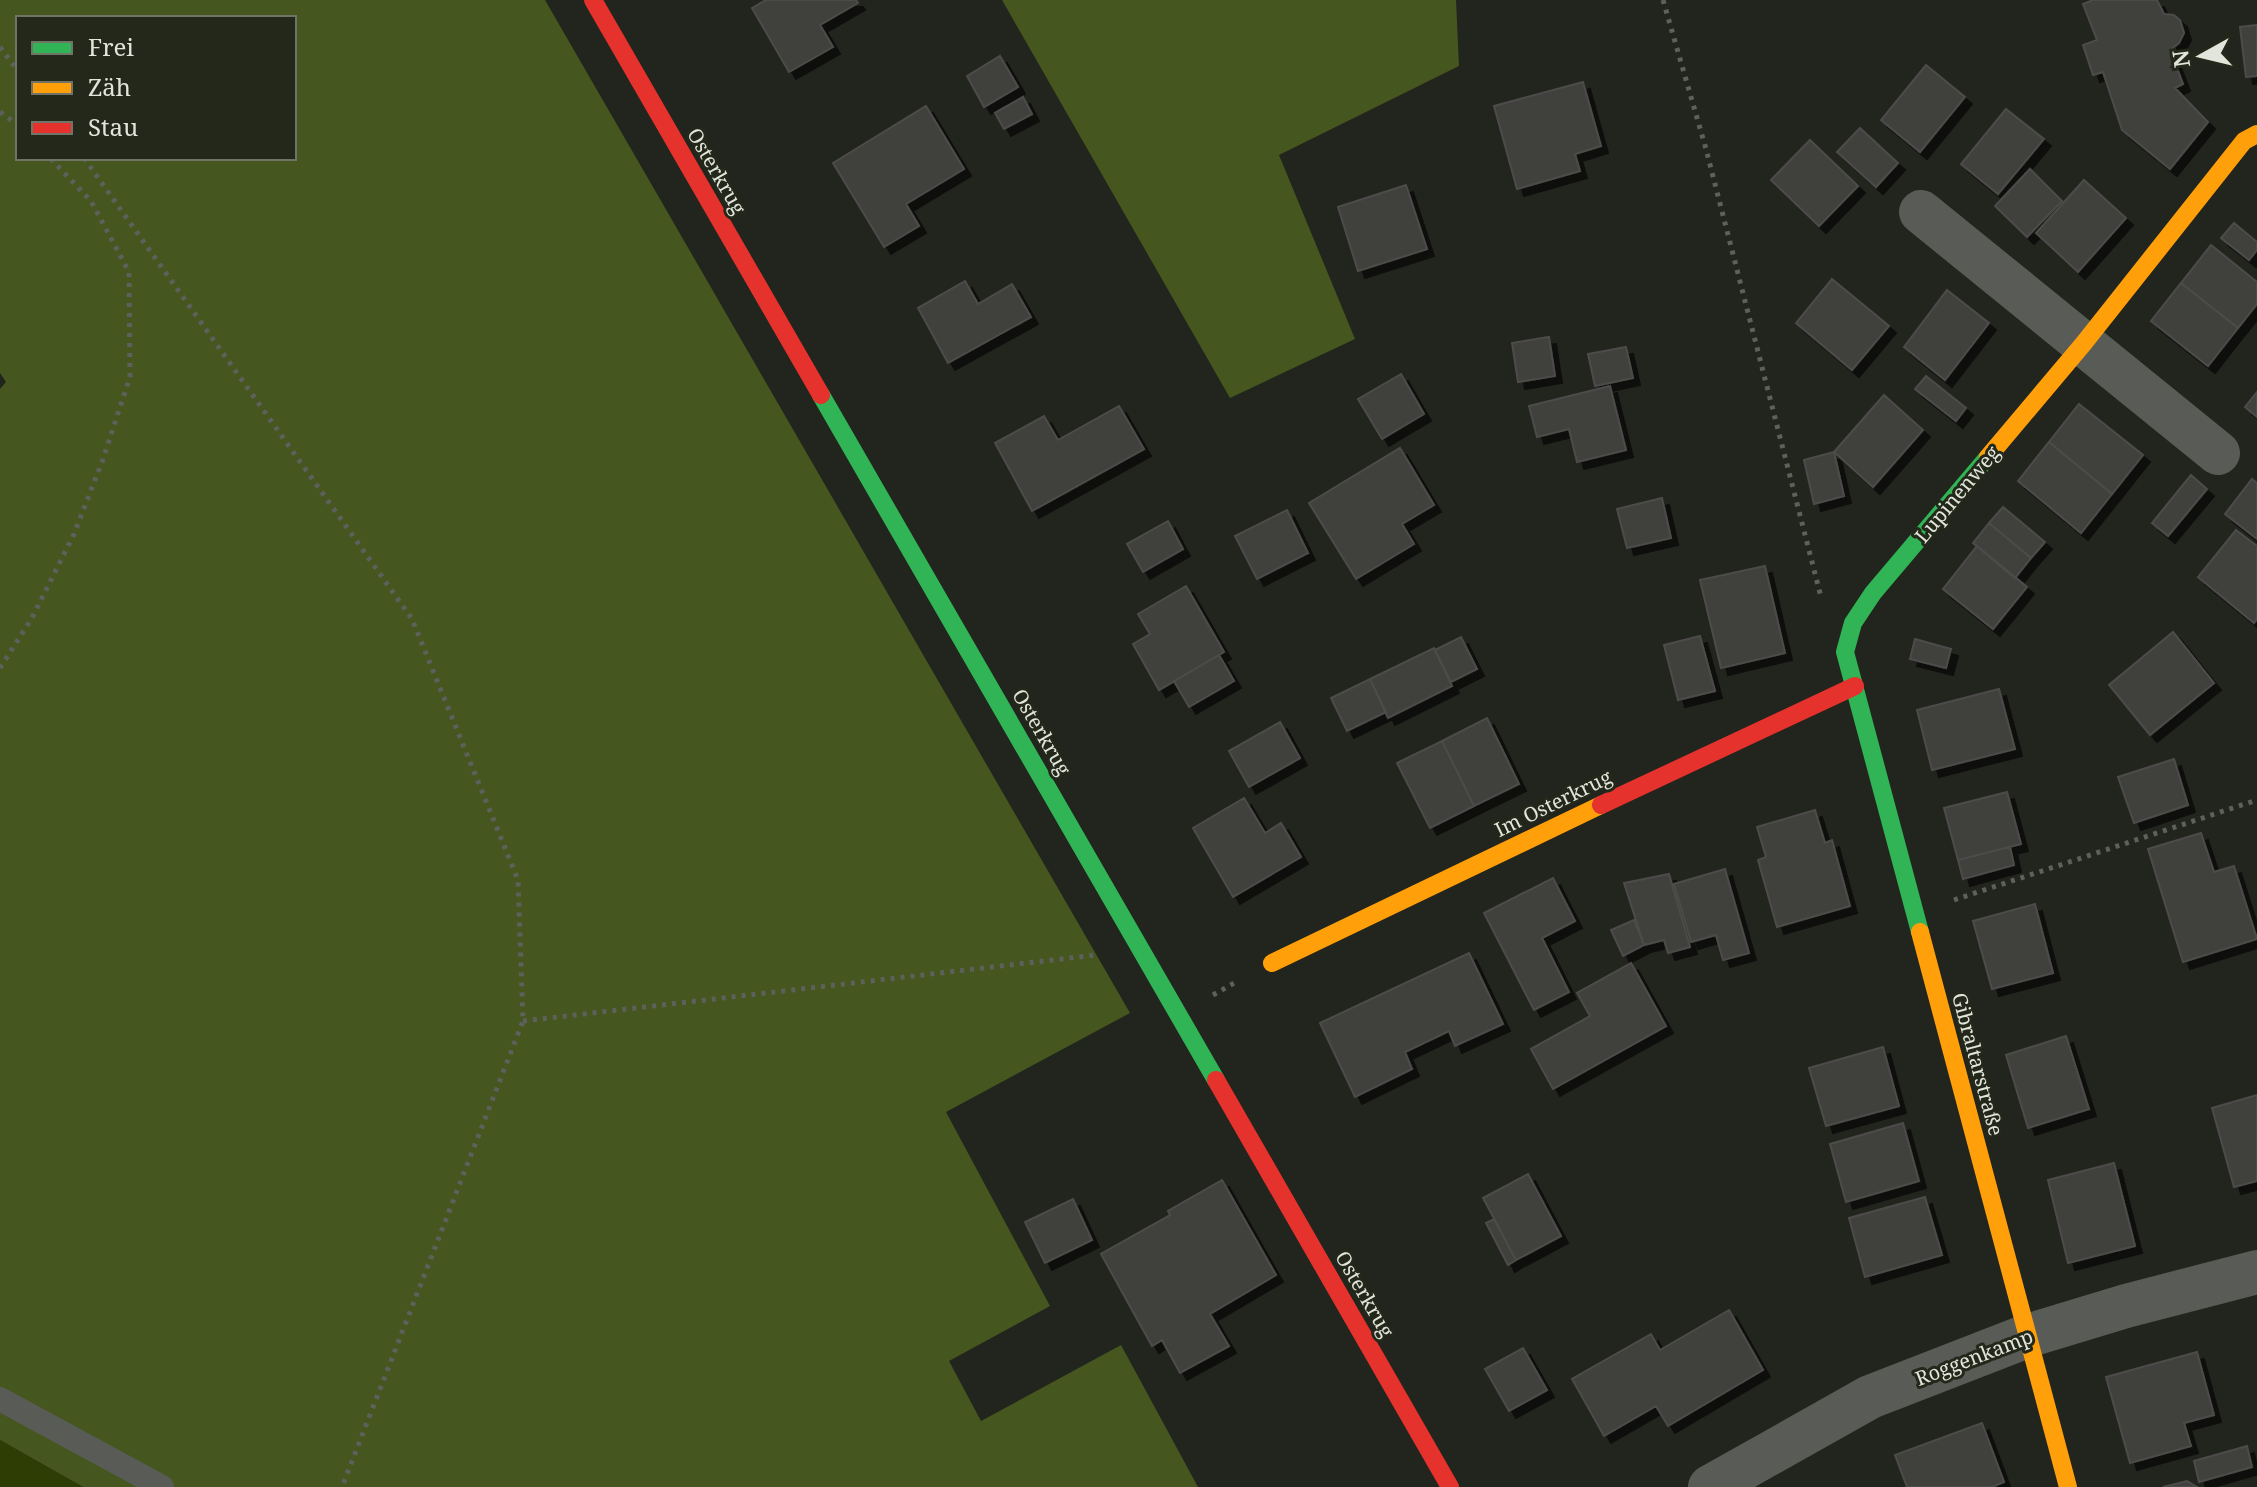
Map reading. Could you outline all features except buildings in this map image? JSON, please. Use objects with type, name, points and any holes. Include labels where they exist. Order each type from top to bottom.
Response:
[{"type":"street","name":"Osterkrug","points":[[593,0],[1450,1487]]},
{"type":"street","name":"Lupinenweg","points":[[1845,652],[1853,623],[1873,593],[2084,343],[2244,141],[2257,134]]},
{"type":"street","points":[[1921,212],[2218,453]]},
{"type":"street","name":"Gibraltarstraße","points":[[1845,652],[2068,1487]]},
{"type":"street","name":"Im Osterkrug","points":[[1272,963],[1855,686]]},
{"type":"street","name":"Roggenkamp","points":[[1710,1487],[1870,1397],[2027,1336],[2257,1272]]},
{"type":"lane","points":[[0,1399],[162,1487]]},
{"type":"path","points":[[1663,0],[1706,149],[1824,608],[1845,652]]},
{"type":"path","points":[[0,47],[16,68]]},
{"type":"path","points":[[0,668],[32,618],[74,534],[130,377],[129,272],[91,201],[52,160]]},
{"type":"path","points":[[85,160],[412,619],[518,880],[523,1021],[342,1487]]},
{"type":"path","points":[[1915,913],[2257,800]]},
{"type":"path","points":[[523,1021],[1105,954]]},
{"type":"green space","points":[[0,0],[545,0],[1130,1013],[946,1112],[1050,1306],[949,1361],[981,1421],[1121,1345],[1198,1487],[83,1487],[0,1440],[0,389],[6,382],[0,373]]},
{"type":"green space","points":[[1002,0],[1456,0],[1459,66],[1279,155],[1355,339],[1230,398]]},
{"type":"green space","points":[[0,1440],[83,1487],[0,1487]]},
{"type":"traffic: fast","points":[[821,395],[1216,1080]]},
{"type":"traffic: fast","points":[[1920,932],[1845,652],[1853,623],[1873,593],[1988,457]]},
{"type":"traffic: slow","points":[[1988,457],[2084,343],[2244,141],[2257,134]]},
{"type":"traffic: slow","points":[[1272,963],[1601,805]]},
{"type":"traffic: slow","points":[[1920,932],[2068,1487]]},
{"type":"traffic: jam","points":[[593,0],[821,395]]},
{"type":"traffic: jam","points":[[1601,805],[1855,686]]},
{"type":"traffic: jam","points":[[1216,1080],[1450,1487]]}]
